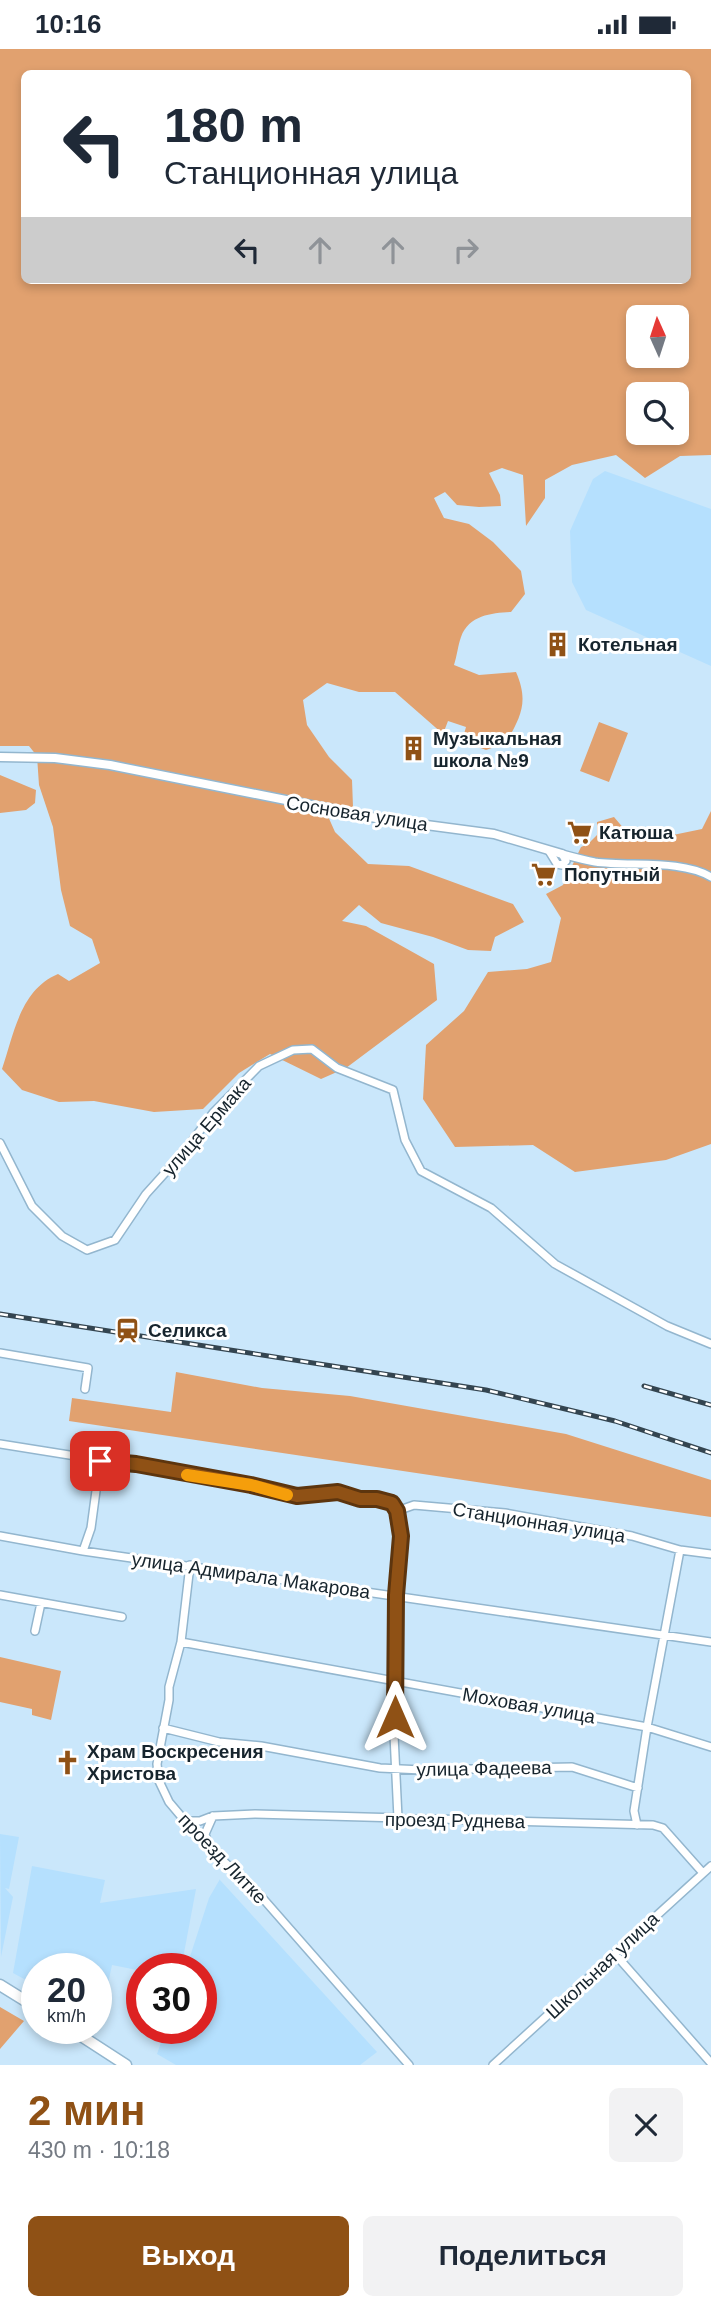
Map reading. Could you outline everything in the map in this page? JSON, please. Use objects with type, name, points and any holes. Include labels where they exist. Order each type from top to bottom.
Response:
[{"type":"main road","points":[[0,1985],[21,1998]]},
{"type":"main road","points":[[94,2044],[127,2065]]},
{"type":"street","name":"Сосновая улица","points":[[0,757],[55,758],[110,765],[367,817],[494,834],[595,862],[682,868],[703,872],[711,877]]},
{"type":"street","name":"улица Ермака","points":[[0,1143],[32,1206],[62,1236],[87,1250],[115,1240],[146,1194],[213,1113],[259,1066],[293,1050],[312,1049],[337,1068],[393,1090],[405,1140],[421,1171],[491,1208],[555,1265],[667,1326],[711,1344]]},
{"type":"street","points":[[0,1353],[88,1368],[85,1388]]},
{"type":"street","name":"Станционная улица","points":[[0,1444],[100,1461],[136,1464],[297,1496],[330,1492],[360,1499],[377,1499],[392,1503],[397,1511],[414,1505],[505,1513],[632,1537],[680,1550],[711,1554]]},
{"type":"street","points":[[83,1551],[91,1528],[100,1461]]},
{"type":"street","points":[[397,1511],[401,1536],[396,1595],[395,1680],[398,1818]]},
{"type":"street","name":"улица Адмирала Макарова","points":[[0,1536],[83,1551],[711,1642]]},
{"type":"street","points":[[637,1825],[635,1811],[647,1727],[680,1550]]},
{"type":"street","name":"проезд Литке","points":[[190,1565],[180,1642],[169,1687],[169,1700],[156,1764],[159,1781],[169,1802],[202,1842],[259,1894],[409,2065]]},
{"type":"street","points":[[0,1595],[122,1617]]},
{"type":"street","points":[[35,1631],[41,1602]]},
{"type":"street","name":"Моховая улица","points":[[180,1642],[647,1727],[711,1747]]},
{"type":"street","name":"улица Фадеева","points":[[163,1728],[219,1742],[261,1746],[395,1769],[572,1767],[638,1788]]},
{"type":"street","name":"проезд Руднева","points":[[187,1821],[200,1821],[213,1816],[255,1814],[637,1825],[663,1828],[703,1873]]},
{"type":"street","points":[[209,1847],[205,1833],[213,1816]]},
{"type":"street","name":"Школьная улица","points":[[493,2065],[711,1866]]},
{"type":"street","points":[[614,1954],[711,2063]]},
{"type":"shaded area","points":[[0,49],[711,49],[711,455],[680,456],[645,478],[616,455],[572,465],[545,480],[545,498],[526,526],[523,475],[502,468],[489,473],[500,495],[501,506],[457,505],[445,492],[434,498],[444,518],[469,524],[493,542],[521,571],[525,594],[511,612],[482,617],[470,624],[461,637],[454,665],[479,675],[516,672],[522,692],[522,709],[506,743],[486,750],[462,741],[466,727],[448,721],[443,734],[395,692],[359,692],[327,683],[303,700],[307,725],[329,757],[352,780],[353,807],[327,814],[335,832],[368,864],[409,866],[513,904],[524,922],[495,937],[491,951],[468,950],[381,923],[359,905],[342,921],[366,926],[434,964],[437,1000],[346,1068],[321,1079],[270,1054],[239,1073],[203,1109],[154,1112],[94,1101],[59,1102],[22,1090],[2,1069],[20,1014],[27,1002],[45,981],[58,974],[69,981],[100,963],[92,939],[70,926],[61,890],[53,827],[39,785],[37,756],[29,746],[0,746]]},
{"type":"shaded area","points":[[605,471],[711,509],[711,666],[586,610],[572,582],[570,531],[593,479]]},
{"type":"shaded area","points":[[599,722],[628,733],[609,782],[580,771]]},
{"type":"shaded area","points":[[0,775],[36,790],[35,803],[26,810],[0,813]]},
{"type":"shaded area","points":[[711,811],[711,1144],[666,1160],[575,1172],[533,1145],[455,1147],[423,1099],[426,1045],[464,1011],[488,972],[527,969],[551,962],[561,918],[546,894],[563,885],[581,847],[597,835],[597,822],[614,817],[631,837],[673,835],[702,829]]},
{"type":"shaded area","points":[[176,1372],[262,1388],[350,1396],[566,1434],[711,1480],[711,1517],[69,1421],[72,1398],[171,1412]]},
{"type":"shaded area","points":[[0,1657],[61,1671],[51,1720],[32,1715],[32,1709],[0,1702]]},
{"type":"shaded area","points":[[0,1834],[19,1837],[9,1889],[5,1888],[13,1897],[1,1957]]},
{"type":"shaded area","points":[[32,1866],[105,1880],[100,1903],[196,1889],[184,1953],[126,1953],[126,1968],[112,1965],[112,1953],[21,1953],[21,1977],[13,1973]]},
{"type":"shaded area","points":[[220,1879],[377,2052],[360,2065],[176,2065],[157,2054],[160,2044],[217,2044],[217,1953],[191,1953],[209,1898]]},
{"type":"shaded area","points":[[0,2007],[21,2019],[21,2024],[0,2049]]},
{"type":"railway","points":[[0,1314],[486,1390],[615,1421],[711,1453]]},
{"type":"railway","points":[[644,1386],[711,1405]]},
{"type":"slow traffic","points":[[187,1475],[251,1485],[287,1495]]},
{"type":"place","name":"Котельная","points":[[558,644]]},
{"type":"place","name":"Музыкальная школа №9","points":[[413,749]]},
{"type":"place","name":"Катюша","points":[[579,832]]},
{"type":"place","name":"Попутный","points":[[544,874]]},
{"type":"place","name":"Селикса","points":[[128,1330]]},
{"type":"place","name":"Храм Воскресения Христова","points":[[67,1762]]},
{"type":"route","points":[[100,1461],[136,1464],[297,1496],[338,1492],[360,1499],[377,1499],[392,1503],[397,1511],[401,1536],[396,1595],[395,1717]]}]
